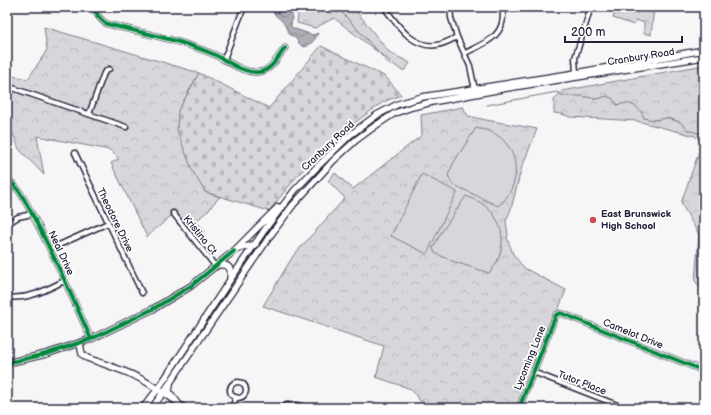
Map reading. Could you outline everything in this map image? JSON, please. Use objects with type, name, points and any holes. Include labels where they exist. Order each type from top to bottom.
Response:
[{"type":"main road","name":"Cranbury Road","points":[[152,408],[272,233],[293,205],[316,179],[356,140],[375,126],[395,114],[412,107],[475,91],[704,50]]},
{"type":"main road","name":"Cranbury Road","points":[[143,408],[158,389],[254,245],[295,190],[350,135],[377,116],[398,104],[422,96],[514,87],[704,57]]},
{"type":"main road","points":[[234,251],[295,190]]},
{"type":"main road","points":[[234,251],[263,241],[272,233]]},
{"type":"main road","points":[[217,266],[224,264],[229,266],[231,269],[230,280]]},
{"type":"main road","points":[[80,344],[82,354],[86,358],[134,374],[149,382],[163,393]]},
{"type":"main road","points":[[170,383],[169,392],[178,403]]},
{"type":"street","points":[[94,7],[97,15],[107,24],[181,42],[224,59],[244,70],[259,72],[271,66],[285,48]]},
{"type":"street","points":[[224,59],[244,7]]},
{"type":"street","points":[[384,7],[404,32],[410,37],[424,44],[436,45],[457,37]]},
{"type":"street","points":[[450,7],[451,18],[457,37],[470,66],[475,91]]},
{"type":"street","points":[[465,53],[487,43],[494,37],[503,22],[502,8],[531,7]]},
{"type":"street","points":[[576,73],[575,54],[591,7]]},
{"type":"street","points":[[89,114],[104,73],[109,69]]},
{"type":"street","points":[[7,86],[126,127]]},
{"type":"street","name":"Theodore Drive","points":[[75,153],[142,293]]},
{"type":"street","name":"Neal Drive","points":[[7,179],[17,189],[40,228],[91,339]]},
{"type":"street","name":"Kristina Ct","points":[[173,213],[217,266]]},
{"type":"street","points":[[7,224],[18,217],[32,214]]},
{"type":"street","points":[[50,249],[108,223]]},
{"type":"street","points":[[7,363],[80,344],[153,309],[191,286],[234,251]]},
{"type":"street","points":[[7,297],[29,297],[64,281]]},
{"type":"street","name":"Camelot Drive","points":[[556,315],[561,313],[704,371]]},
{"type":"street","name":"Lycoming Lane","points":[[519,408],[556,315]]},
{"type":"street","name":"Tutor Place","points":[[533,372],[625,408]]},
{"type":"street","points":[[163,393],[185,408]]},
{"type":"street","points":[[232,408],[236,397]]},
{"type":"street","points":[[284,408],[286,405],[298,405],[308,408]]},
{"type":"green space","points":[[299,7],[353,7],[389,52],[410,63],[405,70],[401,70],[334,18],[315,28],[297,23]]},
{"type":"green space","points":[[617,7],[654,7],[651,35],[644,33],[644,23],[636,20],[634,25],[613,18]]},
{"type":"green space","points":[[44,27],[199,73],[178,111],[205,192],[220,197],[210,209],[196,221],[205,231],[195,240],[172,215],[147,237],[111,163],[119,159],[110,150],[37,136],[44,175],[19,149],[7,118],[7,75],[28,79],[47,50]]},
{"type":"green space","points":[[321,46],[386,77],[401,95],[383,102],[342,132],[298,175],[269,211],[205,192],[192,170],[177,130],[178,111],[199,73],[269,108]]},
{"type":"green space","points":[[704,65],[704,292],[695,281],[699,235],[681,203],[702,143],[695,136],[637,121],[570,117],[554,113],[554,100],[562,91]]},
{"type":"green space","points":[[463,107],[468,116],[537,129],[521,170],[511,209],[506,221],[507,238],[513,254],[524,268],[566,290],[519,408],[496,408],[489,405],[487,408],[437,408],[420,401],[411,389],[376,377],[384,346],[263,306],[293,256],[345,198],[328,181],[335,173],[353,189],[422,135],[421,115]]},
{"type":"green space","points":[[476,128],[489,131],[497,135],[505,142],[511,151],[514,160],[516,170],[511,190],[498,206],[452,184],[448,175],[454,162]]},
{"type":"green space","points":[[422,174],[457,192],[427,254],[391,236]]},
{"type":"green space","points":[[466,196],[485,206],[492,213],[501,230],[502,239],[499,257],[489,273],[452,261],[435,253],[433,248],[441,233]]},
{"type":"water","points":[[276,7],[293,7],[292,28],[313,35],[318,33],[314,41],[305,47],[301,45],[295,37],[290,35],[283,22],[273,13]]},
{"type":"waterway","points":[[337,7],[391,66]]},
{"type":"waterway","points":[[487,105],[557,92],[564,96],[581,96],[598,99],[607,96],[613,99],[617,105],[630,104],[634,106],[640,110],[644,118],[653,120],[668,118],[680,122],[688,130],[704,135]]},
{"type":"cycle path","points":[[94,7],[99,17],[107,24],[161,37],[200,49],[247,71],[259,72],[267,69],[274,63],[285,48]]},
{"type":"cycle path","points":[[7,179],[15,186],[21,195],[40,229],[91,339]]},
{"type":"cycle path","points":[[7,363],[46,354],[91,339],[153,309],[191,286],[234,251]]},
{"type":"cycle path","points":[[519,408],[556,315],[561,313],[704,371]]},
{"type":"place","name":"East Brunswick High School","points":[[593,220]]}]
